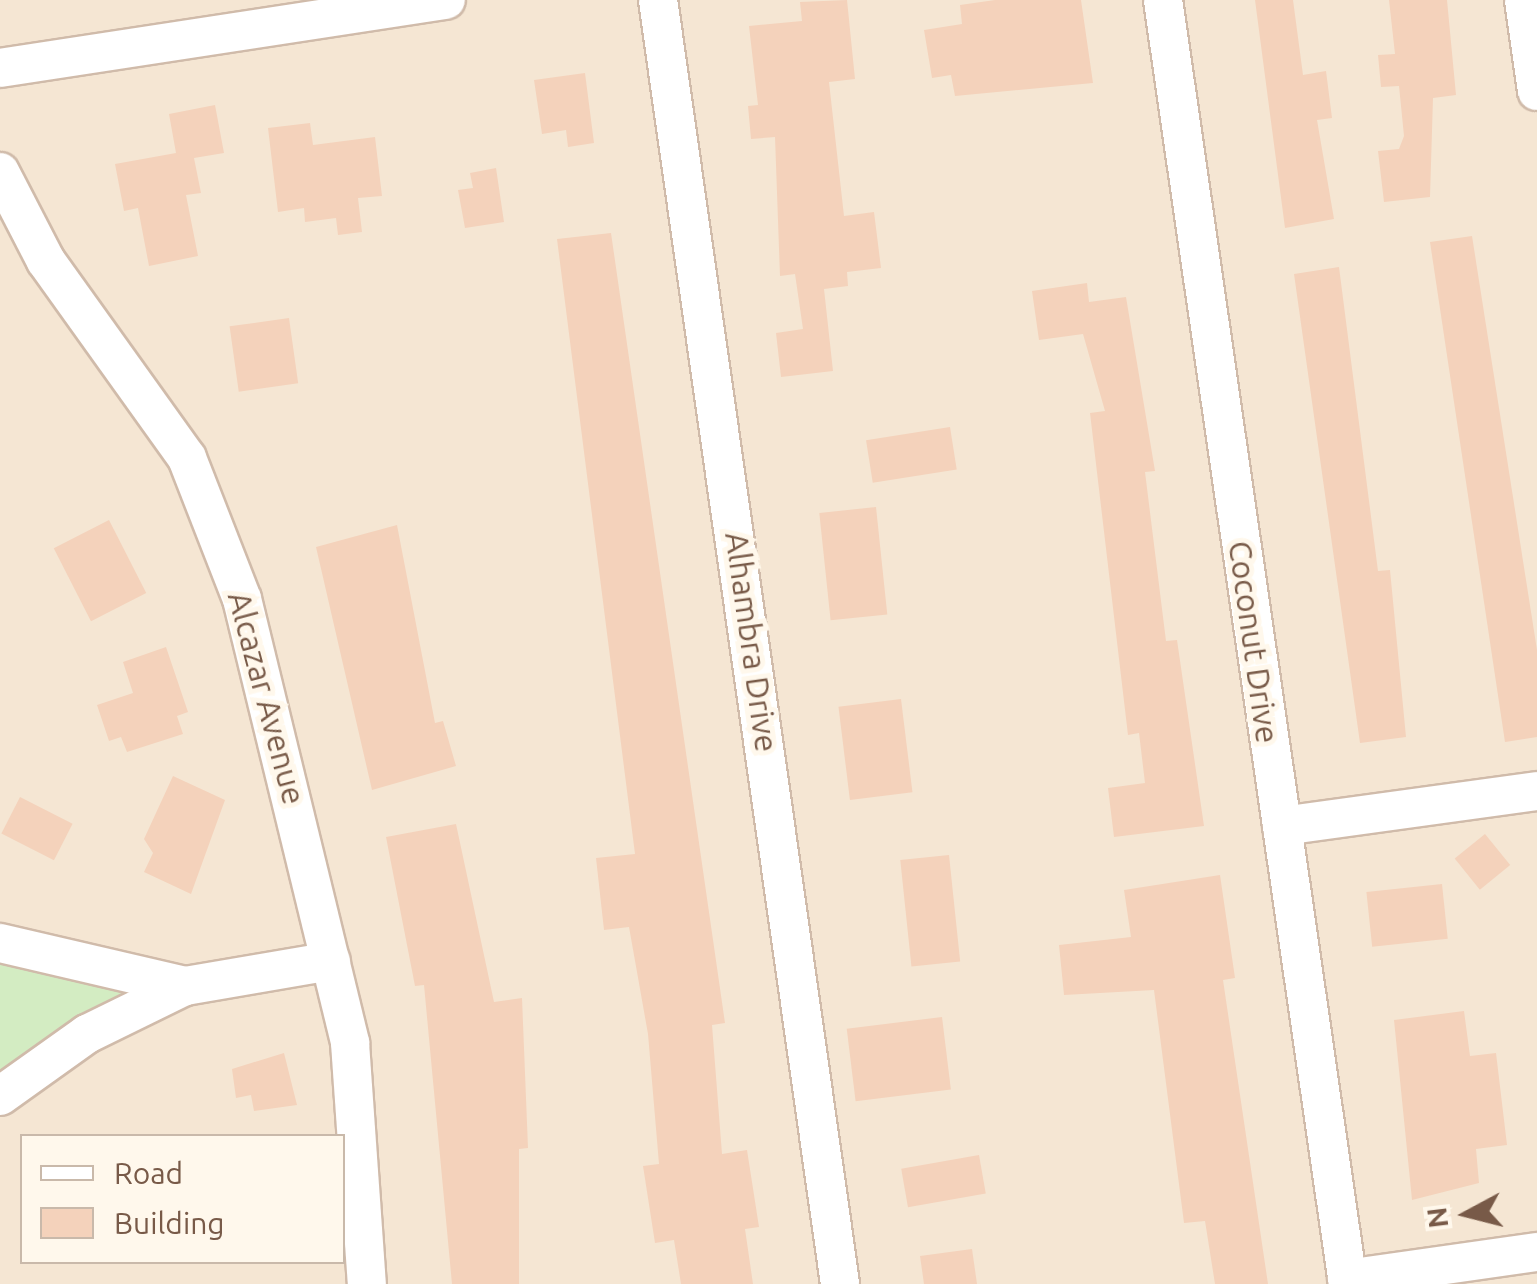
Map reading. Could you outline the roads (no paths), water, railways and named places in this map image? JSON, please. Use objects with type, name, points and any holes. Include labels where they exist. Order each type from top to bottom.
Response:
[{"type":"street","name":"Alhambra Drive","points":[[658,0],[840,1284]]},
{"type":"street","name":"Coconut Drive","points":[[1164,0],[1347,1282]]},
{"type":"street","points":[[1524,0],[1537,91]]},
{"type":"street","points":[[0,68],[434,1]]},
{"type":"street","name":"Alcazar Avenue","points":[[0,172],[46,261],[186,458],[212,516],[266,679],[331,962],[362,1132],[367,1284]]},
{"type":"street","points":[[1282,826],[1537,792]]},
{"type":"street","points":[[0,943],[185,986]]},
{"type":"street","points":[[0,1096],[87,1034],[185,986],[331,962]]},
{"type":"street","points":[[1347,1282],[1537,1252]]}]
